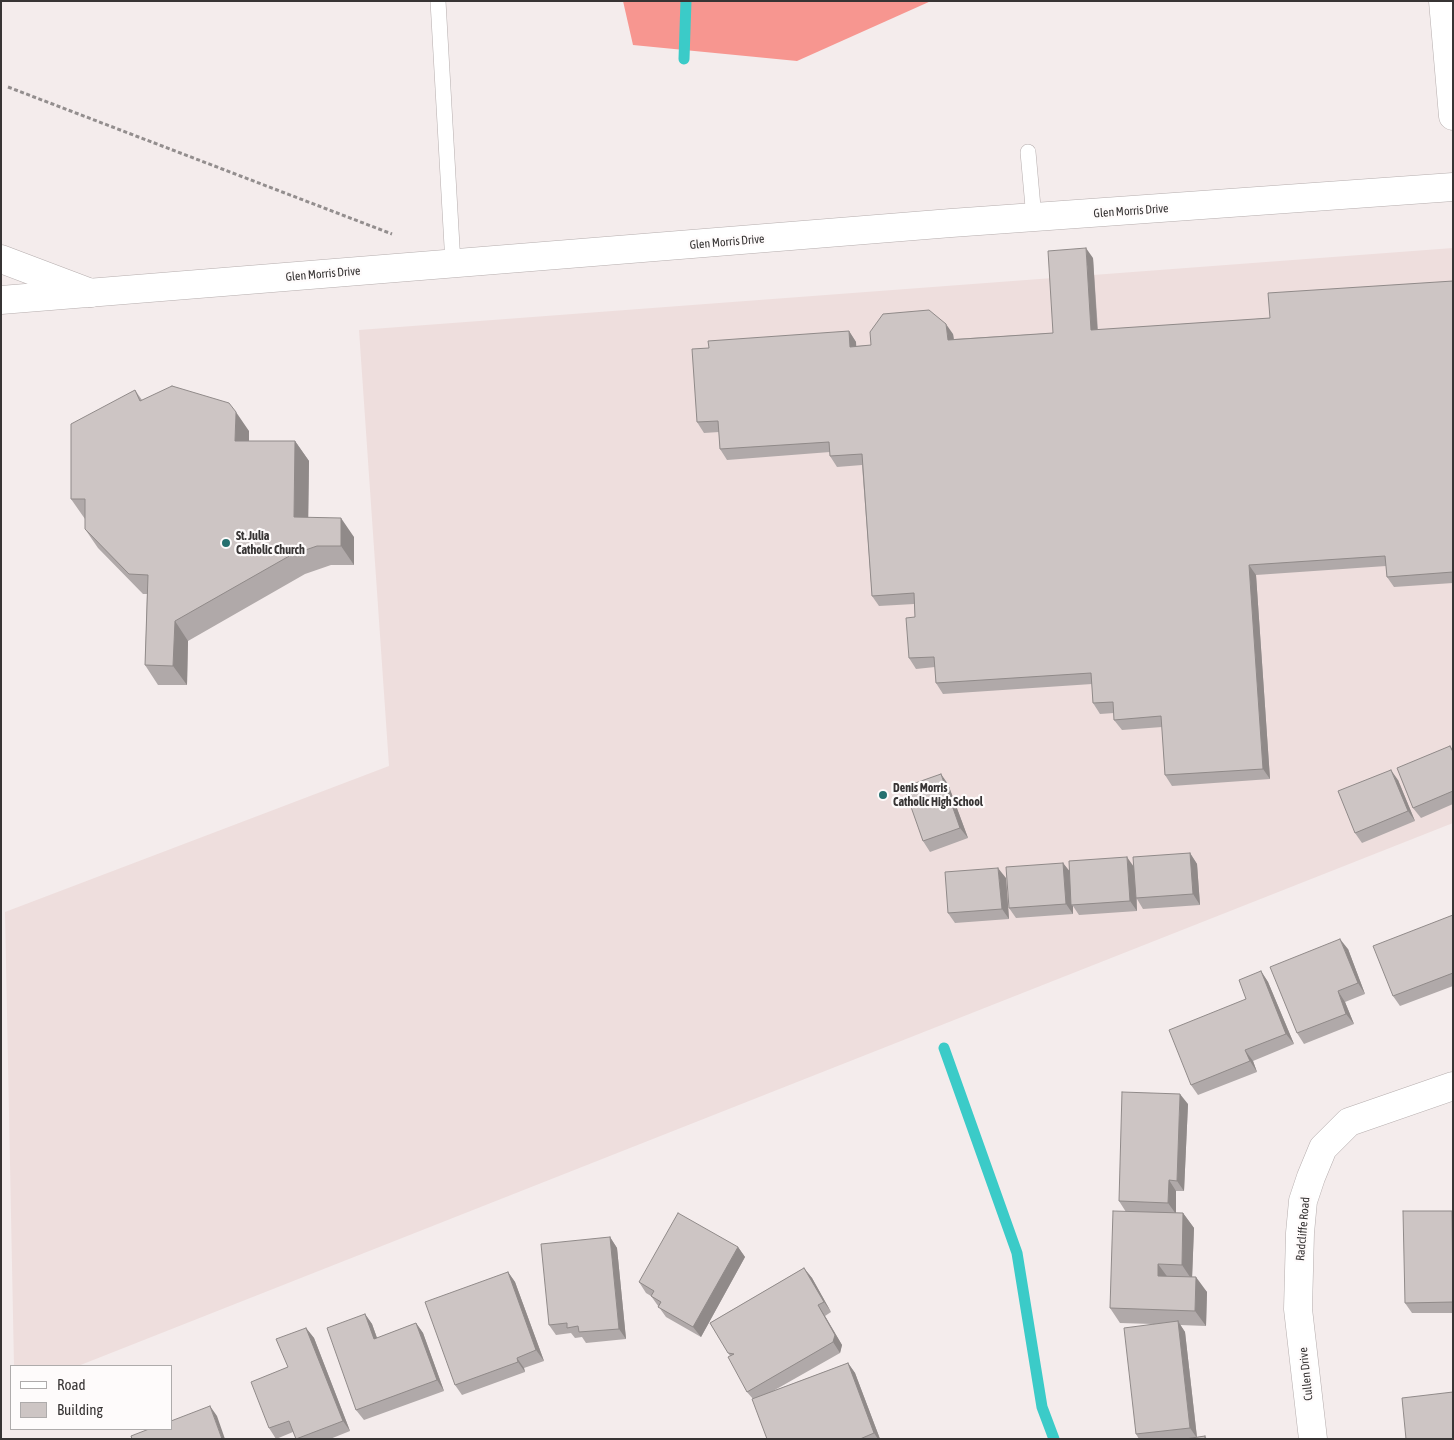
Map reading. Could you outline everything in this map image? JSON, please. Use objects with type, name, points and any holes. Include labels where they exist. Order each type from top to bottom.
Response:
[{"type":"street","points":[[1443,1],[1453,116]]},
{"type":"street","name":"Glen Morris Drive","points":[[1,300],[1034,218],[1453,187]]},
{"type":"street","points":[[1,258],[91,293]]},
{"type":"street","name":"Radcliffe Road","points":[[1298,1309],[1300,1233],[1303,1201],[1323,1148],[1349,1122],[1453,1086]]},
{"type":"street","name":"Cullen Drive","points":[[1298,1309],[1313,1439]]},
{"type":"lane","points":[[438,1],[453,264]]},
{"type":"lane","points":[[1028,152],[1034,218]]},
{"type":"path","points":[[8,86],[385,229]]},
{"type":"shaded area","points":[[623,1],[931,1],[797,61],[633,45]]},
{"type":"shaded area","name":"Denis Morris Catholic High School","points":[[1453,248],[1453,823],[81,1365],[14,1365],[5,912],[389,766],[359,330]]},
{"type":"building","points":[[1086,248],[1091,330],[1270,318],[1268,293],[1453,281],[1453,572],[1387,577],[1385,556],[1249,565],[1263,769],[1165,775],[1161,716],[1114,720],[1113,702],[1093,703],[1091,673],[936,683],[934,657],[909,658],[906,618],[915,617],[914,593],[872,596],[862,454],[830,456],[829,442],[720,449],[718,421],[697,422],[692,349],[709,348],[708,341],[849,331],[850,347],[871,345],[870,332],[883,314],[929,310],[946,324],[948,340],[1053,333],[1048,251]]},
{"type":"building","name":"St. Julia Catholic Church","points":[[172,386],[229,403],[236,412],[235,441],[295,441],[294,517],[341,518],[341,546],[317,546],[291,555],[175,621],[173,666],[145,665],[148,575],[129,574],[85,529],[85,499],[71,499],[71,424],[135,390],[140,401]]},
{"type":"building","points":[[1450,746],[1453,752],[1453,791],[1413,808],[1397,768]]},
{"type":"building","points":[[1391,770],[1408,811],[1355,833],[1338,791]]},
{"type":"building","points":[[941,774],[960,828],[923,841],[904,787]]},
{"type":"building","points":[[1190,853],[1193,894],[1136,898],[1133,857]]},
{"type":"building","points":[[1127,857],[1130,901],[1071,905],[1069,861]]},
{"type":"building","points":[[1063,863],[1066,904],[1009,908],[1006,867]]},
{"type":"building","points":[[998,868],[1002,909],[948,913],[945,872]]},
{"type":"building","points":[[1453,915],[1453,973],[1393,996],[1373,946]]},
{"type":"building","points":[[1340,939],[1358,983],[1338,991],[1346,1014],[1297,1033],[1270,967]]},
{"type":"building","points":[[1261,971],[1286,1034],[1245,1050],[1250,1061],[1191,1085],[1169,1030],[1246,999],[1239,980]]},
{"type":"building","points":[[1122,1092],[1180,1094],[1177,1181],[1169,1180],[1168,1203],[1119,1201]]},
{"type":"building","points":[[1113,1211],[1183,1213],[1182,1265],[1158,1264],[1158,1276],[1196,1277],[1195,1311],[1110,1308]]},
{"type":"building","points":[[1403,1211],[1452,1211],[1453,1302],[1405,1303]]},
{"type":"building","points":[[678,1213],[738,1247],[693,1327],[658,1307],[661,1302],[651,1296],[654,1291],[639,1282]]},
{"type":"building","points":[[610,1237],[619,1329],[579,1332],[578,1326],[567,1328],[567,1323],[549,1325],[541,1244]]},
{"type":"building","points":[[804,1268],[824,1302],[818,1305],[835,1335],[833,1342],[747,1392],[728,1357],[734,1354],[728,1353],[710,1323]]},
{"type":"building","points":[[508,1272],[536,1350],[517,1358],[518,1362],[455,1385],[425,1302]]},
{"type":"building","points":[[365,1314],[374,1339],[416,1323],[437,1380],[356,1410],[327,1328]]},
{"type":"building","points":[[1178,1321],[1190,1428],[1136,1434],[1124,1328]]},
{"type":"building","points":[[306,1328],[343,1421],[296,1439],[289,1421],[269,1428],[251,1382],[288,1367],[276,1339]]},
{"type":"building","points":[[848,1363],[874,1433],[860,1439],[767,1439],[752,1399]]},
{"type":"building","points":[[1453,1392],[1453,1439],[1406,1439],[1402,1398]]},
{"type":"building","points":[[210,1406],[222,1439],[132,1439],[131,1436],[146,1430],[172,1430],[172,1421]]},
{"type":"building","points":[[1205,1436],[1205,1439],[1185,1439]]},
{"type":"waterway","points":[[684,59],[686,1]]},
{"type":"waterway","points":[[944,1048],[1017,1253],[1042,1407],[1054,1439]]},
{"type":"place","name":"St. Julia Catholic Church","points":[[226,543]]},
{"type":"place","name":"Denis Morris Catholic High School","points":[[883,795]]}]
